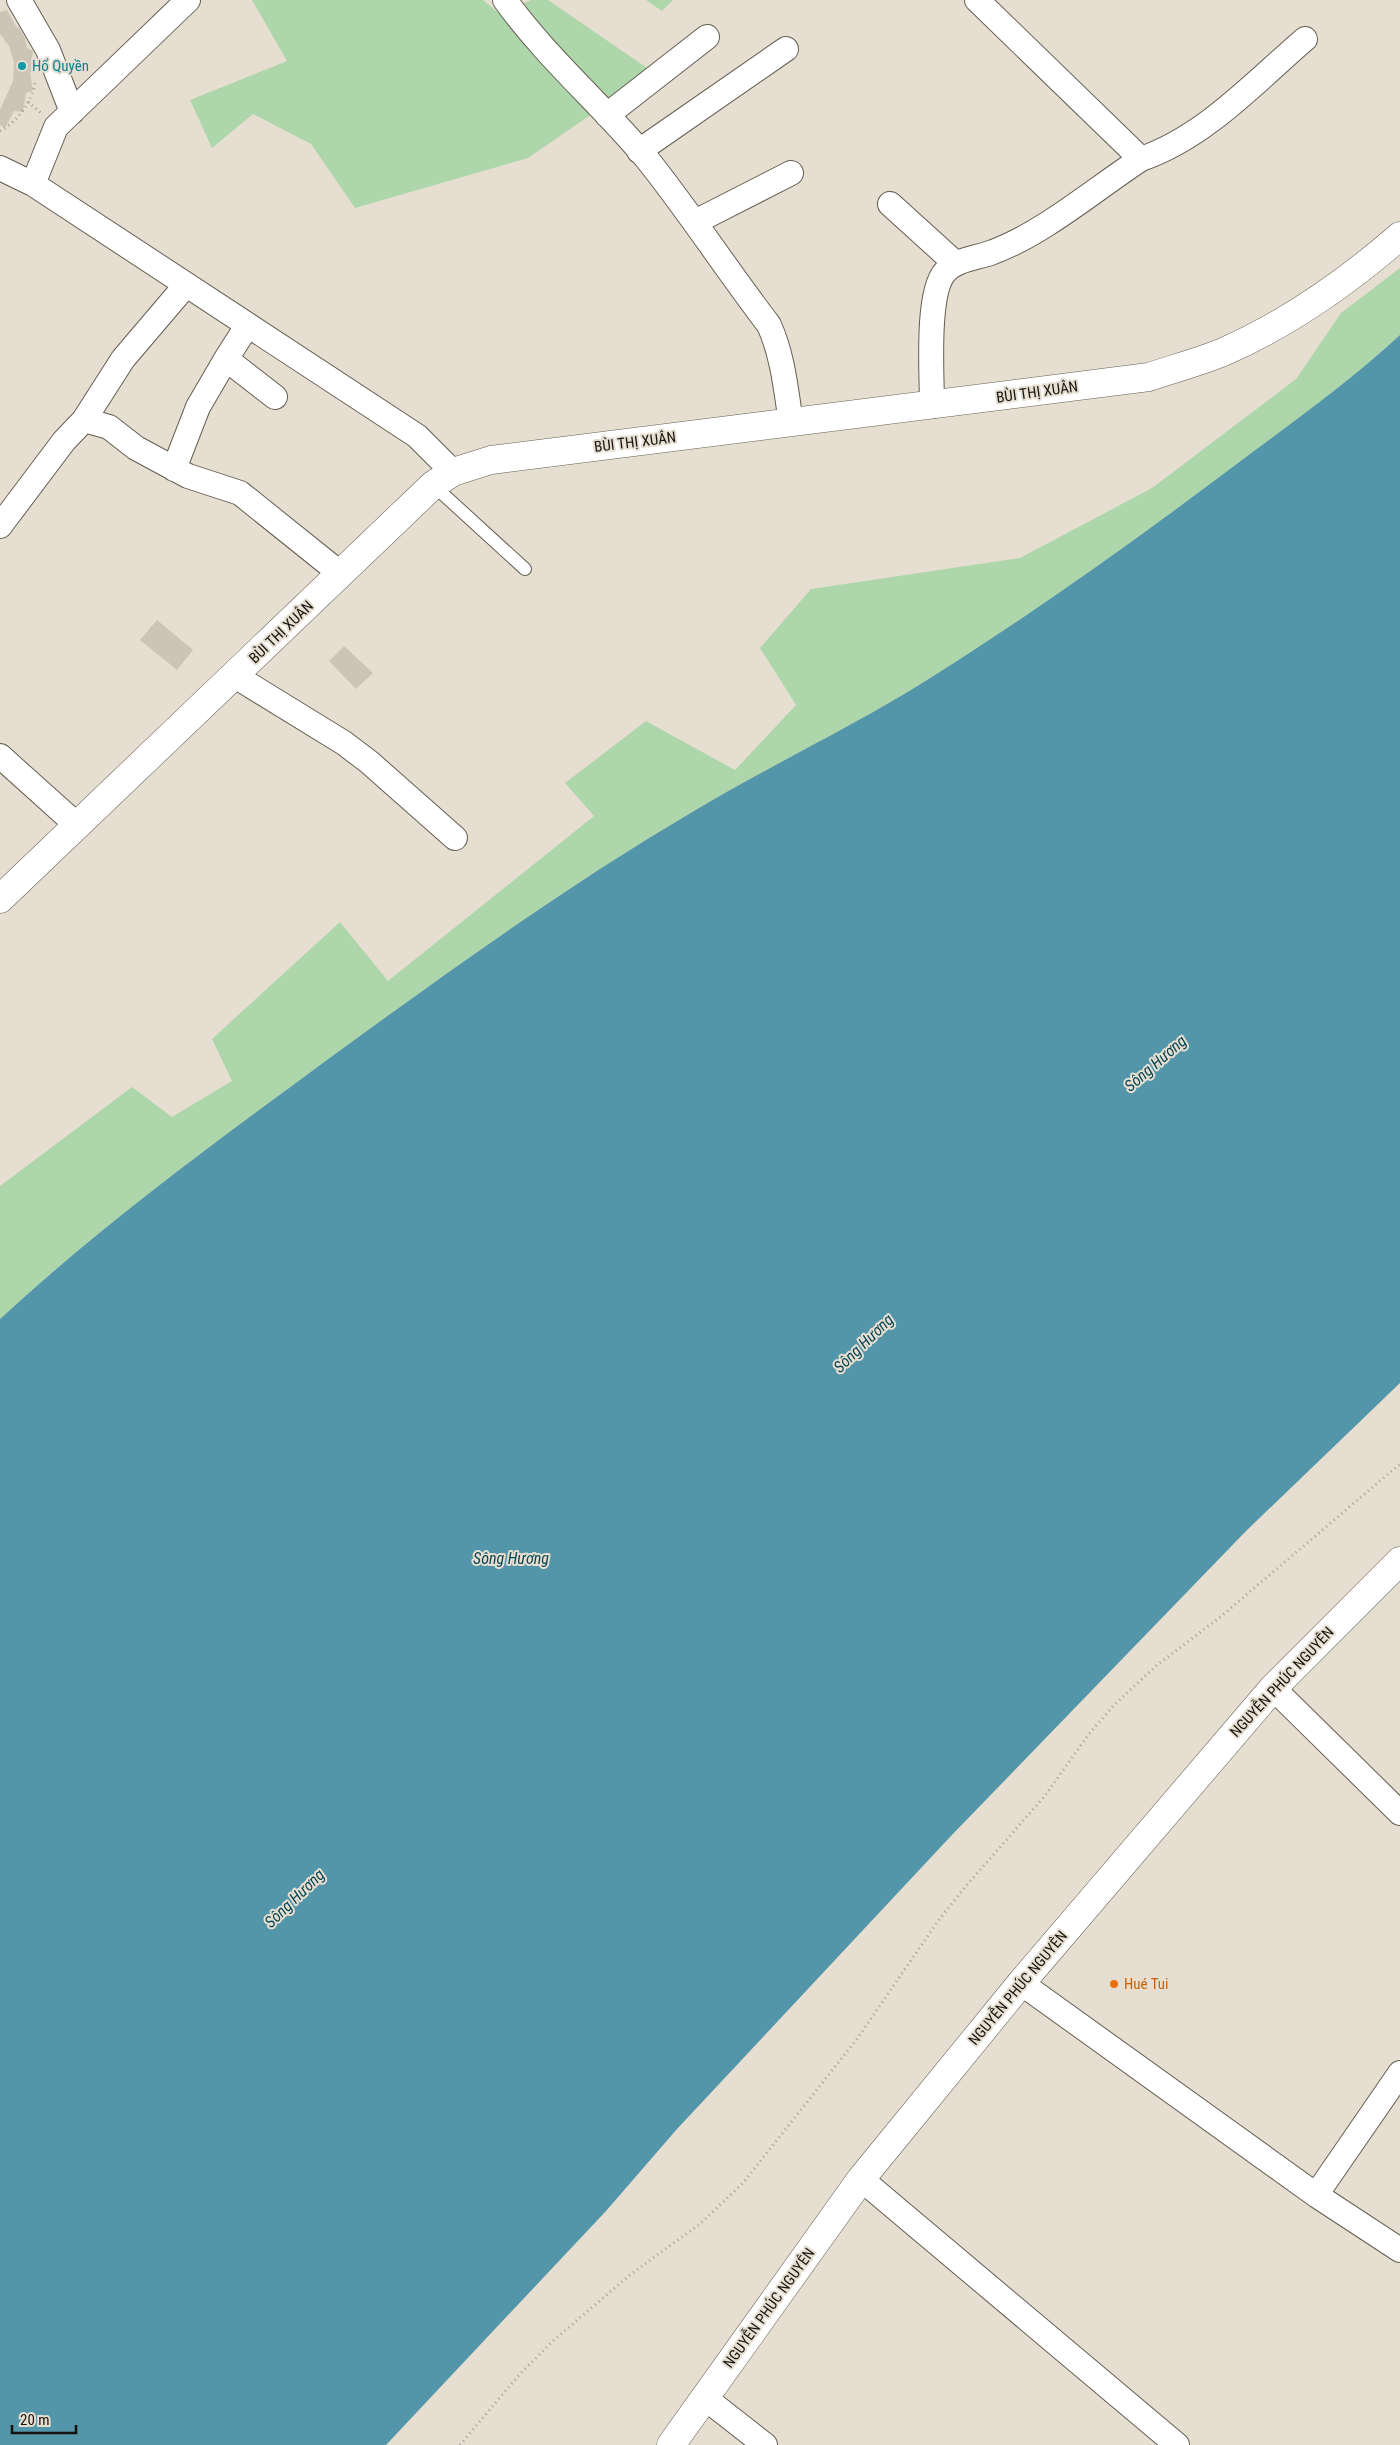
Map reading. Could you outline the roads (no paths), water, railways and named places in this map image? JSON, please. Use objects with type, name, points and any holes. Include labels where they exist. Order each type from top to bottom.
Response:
[{"type":"street","points":[[19,0],[48,50],[72,112]]},
{"type":"street","points":[[33,184],[56,127],[188,0]]},
{"type":"street","points":[[505,0],[578,87],[607,115],[639,151],[695,222],[769,325],[775,339],[783,372],[791,423]]},
{"type":"street","points":[[977,0],[1141,159]]},
{"type":"street","points":[[607,115],[707,37]]},
{"type":"street","points":[[932,406],[933,308],[936,287],[944,272],[955,263],[1014,244],[1141,159],[1163,151],[1205,124],[1305,39]]},
{"type":"street","points":[[639,151],[786,48]]},
{"type":"street","points":[[0,168],[33,184],[417,436],[443,479]]},
{"type":"street","points":[[695,222],[791,172]]},
{"type":"street","points":[[890,204],[955,263]]},
{"type":"street","name":"BÙI THỊ XUÂN","points":[[0,899],[443,479],[491,460],[932,406],[1149,377],[1221,352],[1292,316],[1380,254],[1400,236]]},
{"type":"street","points":[[0,526],[64,441],[84,420],[123,358],[186,286]]},
{"type":"street","points":[[174,469],[198,407],[247,326]]},
{"type":"street","points":[[226,359],[275,397]]},
{"type":"street","points":[[84,420],[110,427],[136,448],[174,469],[240,493],[341,574]]},
{"type":"street","points":[[235,676],[363,757],[388,777],[455,838]]},
{"type":"street","points":[[0,756],[78,826]]},
{"type":"street","name":"NGUYỄN PHÚC NGUYÊN","points":[[671,2445],[861,2179],[1021,1983],[1273,1688],[1400,1561]]},
{"type":"street","points":[[1273,1688],[1400,1813]]},
{"type":"street","points":[[1021,1983],[1316,2195],[1400,2250]]},
{"type":"street","points":[[1316,2195],[1400,2074]]},
{"type":"street","points":[[861,2179],[1177,2445]]},
{"type":"street","points":[[704,2398],[765,2445]]},
{"type":"lane","points":[[443,479],[525,569]]},
{"type":"water","name":"Sông Hương","points":[[1400,335],[1400,1383],[1247,1530],[950,1837],[677,2129],[606,2211],[386,2445],[0,2445],[0,1319],[120,1216],[246,1120],[464,961],[647,839],[723,794],[899,697],[1007,629],[1123,547],[1279,432],[1341,385]]},
{"type":"place","name":"Hổ Quyền","points":[[22,66]]},
{"type":"place","name":"Hué Tui","points":[[1114,1984]]}]
